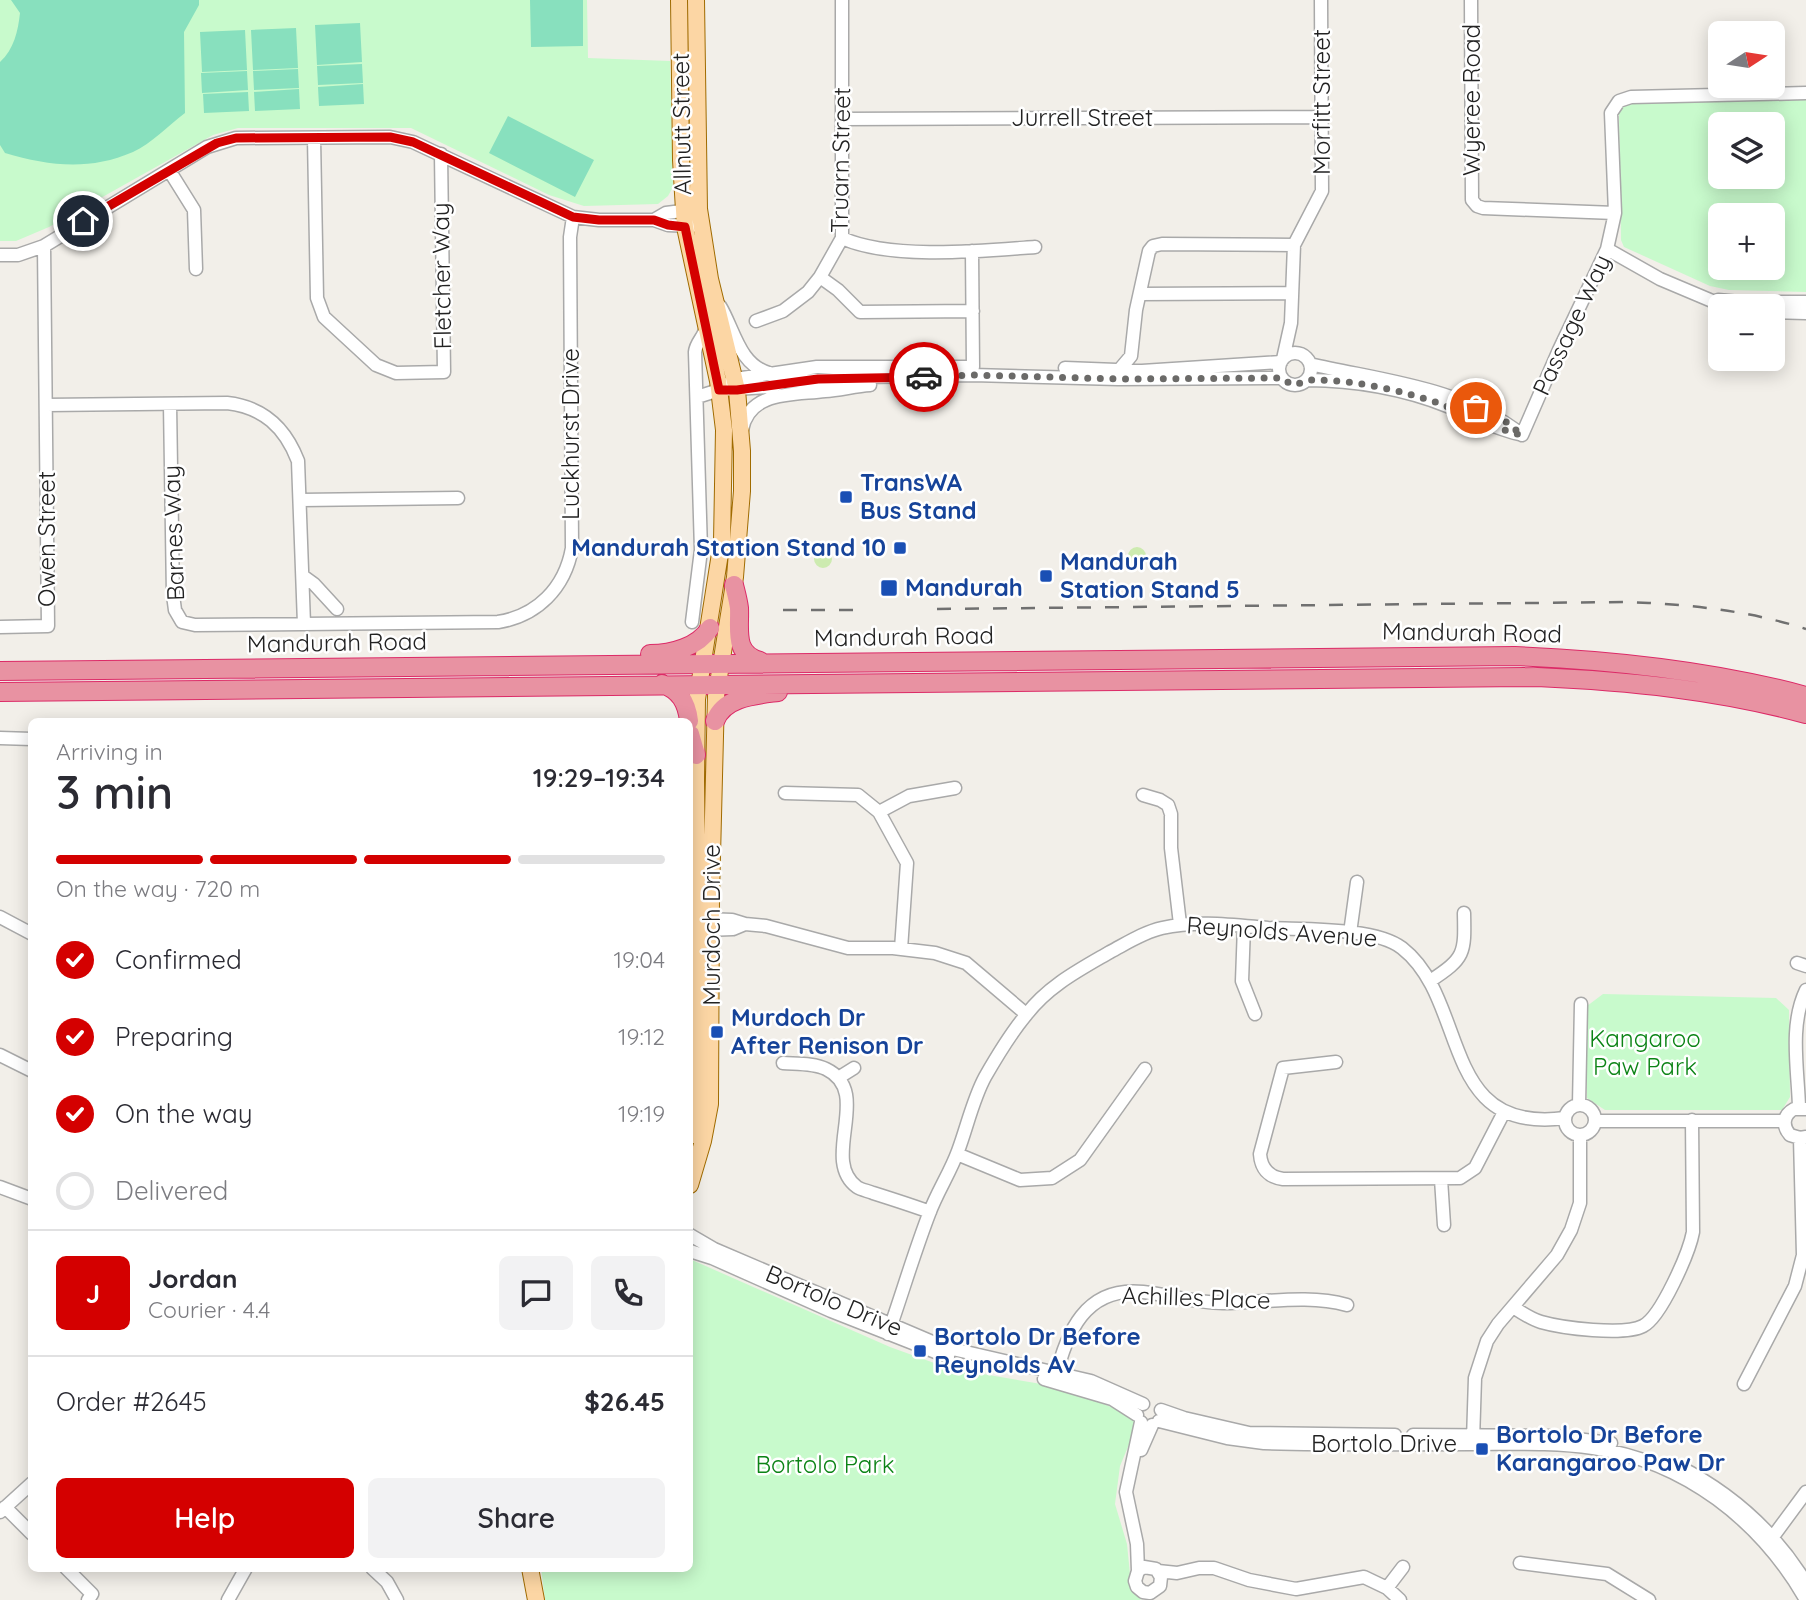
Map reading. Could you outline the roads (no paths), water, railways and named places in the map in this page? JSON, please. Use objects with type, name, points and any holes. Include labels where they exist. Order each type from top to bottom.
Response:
[{"type":"highway","points":[[734,585],[739,606],[741,647],[752,659],[770,662]]},
{"type":"highway","points":[[574,665],[679,649],[697,642],[710,628]]},
{"type":"highway","name":"Mandurah Road","points":[[0,671],[1515,656],[1660,667],[1806,696]]},
{"type":"highway","name":"Mandurah Road","points":[[0,692],[1537,677],[1656,685],[1806,714]]},
{"type":"highway","points":[[715,722],[722,708],[732,702],[759,695],[796,692],[837,682]]},
{"type":"highway","points":[[661,684],[679,694],[687,718]]},
{"type":"highway","points":[[693,744],[696,755]]},
{"type":"main road","name":"Allnutt Street","points":[[679,0],[681,160],[724,430],[723,541],[710,628],[712,663]]},
{"type":"main road","name":"Allnutt Street","points":[[696,0],[692,218],[736,385],[741,433],[742,491],[734,585],[712,663]]},
{"type":"main road","name":"Murdoch Drive","points":[[693,1138],[698,1104],[704,925],[718,684],[712,663]]},
{"type":"main road","name":"Murdoch Drive","points":[[693,1175],[710,1104],[696,755],[699,684],[712,663]]},
{"type":"main road","points":[[522,1572],[526,1600]]},
{"type":"main road","points":[[531,1572],[536,1600]]},
{"type":"street","name":"Truarn Street","points":[[756,321],[796,303],[820,277],[842,238],[842,0]]},
{"type":"street","name":"Morfitt Street","points":[[1298,354],[1291,323],[1294,245],[1322,191],[1321,0]]},
{"type":"street","name":"Wyeree Road","points":[[1471,0],[1472,200],[1483,208],[1615,213]]},
{"type":"street","name":"Passage Way","points":[[1394,386],[1501,430],[1522,435],[1607,249],[1615,213],[1611,113],[1619,101],[1631,97],[1806,93]]},
{"type":"street","name":"Jurrell Street","points":[[843,119],[1322,117]]},
{"type":"street","points":[[0,255],[18,255],[44,246],[217,143],[236,138],[390,137],[413,142],[441,154],[573,217],[654,220],[668,225],[692,218]]},
{"type":"street","name":"Fletcher Way","points":[[314,138],[317,298],[324,317],[376,365],[396,373],[444,372],[441,154]]},
{"type":"street","points":[[169,170],[194,211],[195,269]]},
{"type":"street","name":"Luckhurst Drive","points":[[304,624],[510,621],[536,608],[559,583],[570,561],[572,548],[570,237],[573,217]]},
{"type":"street","points":[[842,238],[877,249],[972,251],[1035,247]]},
{"type":"street","points":[[1120,369],[1131,356],[1140,294],[1149,251],[1153,246],[1294,245]]},
{"type":"street","points":[[44,246],[46,405],[242,405],[255,409],[280,428],[298,461],[304,624]]},
{"type":"street","points":[[1607,249],[1660,279],[1707,298],[1739,302],[1806,302]]},
{"type":"street","points":[[972,251],[973,367]]},
{"type":"street","points":[[820,277],[860,312],[973,311]]},
{"type":"street","points":[[1140,294],[1291,293]]},
{"type":"street","points":[[714,297],[730,322],[749,362],[760,370],[776,374]]},
{"type":"street","points":[[1785,312],[1806,313]]},
{"type":"street","points":[[692,622],[701,550],[695,346],[705,333],[706,323]]},
{"type":"street","name":"Morfitt Street","points":[[1282,360],[1291,323]]},
{"type":"street","points":[[697,397],[776,374],[837,366],[1142,370],[1282,360],[1292,354],[1298,354],[1308,360],[1310,365],[1308,380]]},
{"type":"street","points":[[1131,356],[1142,370]]},
{"type":"street","points":[[1282,360],[1279,373],[1292,385],[1308,380],[1332,380],[1394,386]]},
{"type":"street","points":[[1310,365],[1394,386]]},
{"type":"street","points":[[736,385],[818,379],[973,375],[1118,379],[1282,378]]},
{"type":"street","points":[[741,433],[748,412],[759,403],[777,396],[865,385],[906,384],[943,377]]},
{"type":"street","name":"Barnes Way","points":[[170,404],[173,595],[175,610],[182,622],[195,625],[304,624]]},
{"type":"street","name":"Owen Street","points":[[0,627],[48,626],[46,405]]},
{"type":"street","points":[[300,500],[458,498]]},
{"type":"street","points":[[303,576],[337,609]]},
{"type":"street","points":[[0,738],[28,739]]},
{"type":"street","points":[[879,813],[909,796],[955,788]]},
{"type":"street","points":[[785,793],[858,795],[879,813],[907,863],[901,949]]},
{"type":"street","points":[[1143,795],[1168,805],[1171,814],[1171,848],[1180,924]]},
{"type":"street","points":[[1350,933],[1357,882]]},
{"type":"street","points":[[1430,981],[1456,964],[1461,955],[1465,946],[1464,913]]},
{"type":"street","points":[[0,917],[28,932]]},
{"type":"street","points":[[704,925],[732,920],[777,928],[848,948],[934,953],[966,963],[1026,1014]]},
{"type":"street","name":"Reynolds Avenue","points":[[890,1330],[930,1212],[957,1154],[984,1078],[1026,1014],[1063,979],[1143,934],[1180,924],[1350,933],[1389,939],[1416,961],[1430,981],[1468,1073],[1483,1095],[1504,1112]]},
{"type":"street","points":[[1244,926],[1242,981],[1255,1014]]},
{"type":"street","points":[[1744,1384],[1795,1286],[1803,1255],[1803,1138],[1790,1135],[1784,1121],[1789,1112],[1802,1108],[1796,1026],[1798,1006],[1806,990]]},
{"type":"street","points":[[1579,1105],[1581,1004]]},
{"type":"street","points":[[2,1061],[28,1070]]},
{"type":"street","points":[[1336,1062],[1283,1068],[1260,1154],[1261,1162],[1269,1175],[1283,1179],[1460,1178],[1475,1168],[1504,1112],[1548,1121],[1565,1118],[1572,1108],[1579,1105],[1587,1106],[1594,1112],[1596,1121],[1592,1131],[1580,1136],[1570,1132],[1565,1118]]},
{"type":"street","points":[[783,1063],[826,1069],[838,1078],[849,1109],[841,1158],[857,1187],[930,1212]]},
{"type":"street","points":[[838,1078],[854,1068]]},
{"type":"street","points":[[957,1154],[1020,1180],[1052,1178],[1080,1160],[1145,1069]]},
{"type":"street","points":[[1513,1307],[1540,1322],[1586,1328],[1637,1328],[1655,1316],[1690,1249],[1693,1232],[1692,1120]]},
{"type":"street","points":[[1596,1121],[1784,1121]]},
{"type":"street","points":[[1473,1440],[1473,1394],[1477,1366],[1487,1341],[1558,1255],[1571,1230],[1580,1203],[1580,1136]]},
{"type":"street","points":[[1441,1178],[1444,1226]]},
{"type":"street","points":[[0,1187],[28,1198]]},
{"type":"street","name":"Bortolo Drive","points":[[693,1237],[890,1330]]},
{"type":"street","name":"Bortolo Drive","points":[[693,1252],[890,1330],[962,1353],[1056,1377],[1149,1416],[1245,1441],[1473,1440],[1569,1445],[1608,1450],[1650,1463],[1681,1477],[1712,1496],[1771,1540],[1806,1583]]},
{"type":"street","name":"Achilles Place","points":[[1056,1377],[1065,1343],[1077,1320],[1097,1302],[1118,1293],[1145,1292],[1211,1303],[1323,1300],[1347,1305]]},
{"type":"street","points":[[1149,1416],[1126,1492],[1137,1544],[1149,1569],[1161,1577],[1158,1592]]},
{"type":"street","points":[[28,1486],[2,1509],[28,1531]]},
{"type":"street","points":[[1771,1540],[1806,1492]]},
{"type":"street","name":"Bortolo Drive","points":[[1771,1540],[1806,1600]]},
{"type":"street","points":[[1520,1563],[1607,1574],[1649,1600]]},
{"type":"street","points":[[1387,1588],[1403,1567]]},
{"type":"street","points":[[1178,1573],[1158,1592],[1146,1596],[1135,1581],[1149,1569],[1178,1573],[1214,1568],[1296,1594],[1364,1577],[1387,1588],[1400,1600]]},
{"type":"street","points":[[69,1572],[93,1598]]},
{"type":"street","points":[[228,1600],[244,1572]]},
{"type":"street","points":[[376,1572],[387,1582],[397,1600]]},
{"type":"railway","points":[[937,609],[1625,602],[1716,609],[1806,629]]},
{"type":"railway","points":[[783,610],[865,610]]},
{"type":"place","name":"TransWA Bus Stand","points":[[846,497]]},
{"type":"place","name":"Mandurah Station Stand 10","points":[[900,548]]},
{"type":"place","name":"Mandurah Station Stand 5","points":[[1046,576]]},
{"type":"place","name":"Mandurah","points":[[889,588]]},
{"type":"place","name":"Murdoch Dr After Renison Dr","points":[[717,1032]]},
{"type":"place","name":"Bortolo Dr Before Reynolds Av","points":[[920,1351]]},
{"type":"place","name":"Bortolo Dr Before Karangaroo Paw Dr","points":[[1482,1449]]},
{"type":"park label","name":"Kangaroo Paw Park","points":[[1645,1053]]},
{"type":"park label","name":"Bortolo Park","points":[[825,1465]]}]
